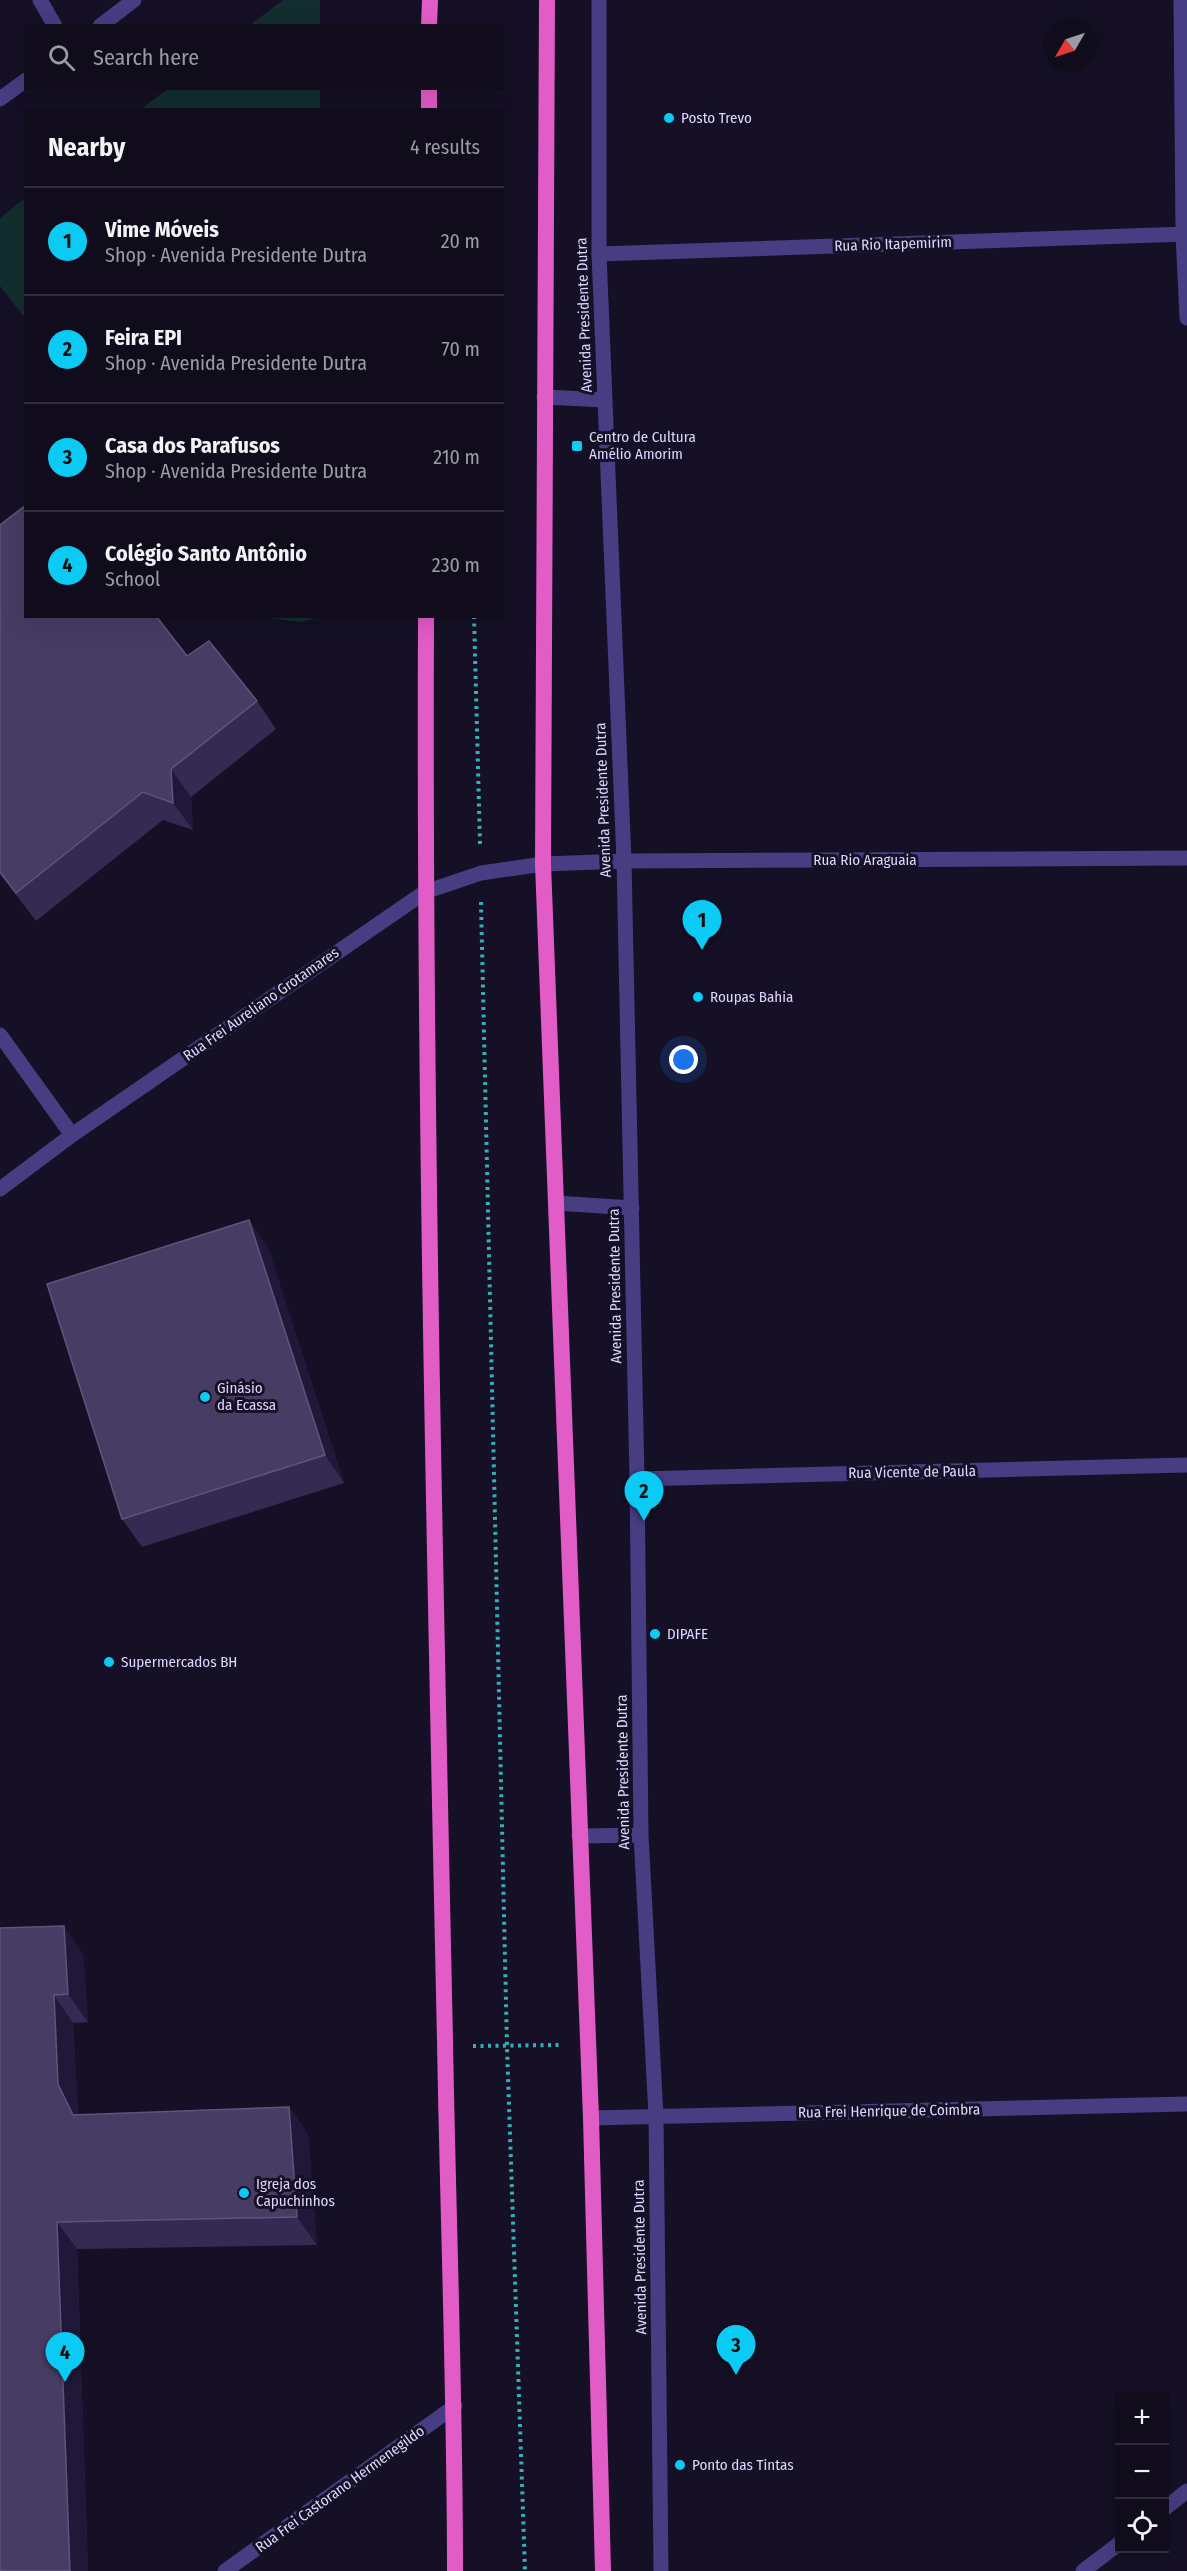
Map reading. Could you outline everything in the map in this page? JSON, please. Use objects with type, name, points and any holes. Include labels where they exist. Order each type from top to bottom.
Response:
[{"type":"highway","points":[[429,24],[430,0]]},
{"type":"highway","points":[[547,0],[543,864],[591,2118],[603,2571]]},
{"type":"highway","points":[[429,90],[429,108]]},
{"type":"highway","points":[[426,618],[425,892],[445,2046],[455,2406],[455,2571]]},
{"type":"street","points":[[40,0],[54,24]]},
{"type":"street","points":[[103,24],[134,0]]},
{"type":"street","name":"Avenida Presidente Dutra","points":[[599,0],[599,254],[624,861],[638,1479],[641,1835],[656,2115],[661,2571]]},
{"type":"street","points":[[1181,0],[1187,318]]},
{"type":"street","points":[[0,99],[24,81]]},
{"type":"street","name":"Rua Rio Itapemirim","points":[[599,254],[1185,234]]},
{"type":"street","points":[[544,397],[605,400]]},
{"type":"street","name":"Rua Rio Araguaia","points":[[543,864],[624,861],[1187,858]]},
{"type":"street","name":"Rua Frei Aureliano Grotamares","points":[[0,1189],[72,1135],[425,892],[481,873],[543,864]]},
{"type":"street","points":[[0,1035],[72,1135]]},
{"type":"street","points":[[556,1203],[632,1208]]},
{"type":"street","name":"Rua Vicente de Paula","points":[[638,1479],[1187,1465]]},
{"type":"street","points":[[579,1836],[641,1835]]},
{"type":"street","name":"Rua Frei Henrique de Coimbra","points":[[591,2118],[1187,2104]]},
{"type":"street","name":"Rua Frei Castorano Hermenegildo","points":[[225,2571],[455,2406]]},
{"type":"street","points":[[1169,2505],[1187,2492]]},
{"type":"street","points":[[1083,2571],[1115,2546]]},
{"type":"path","points":[[474,618],[507,2047],[525,2571]]},
{"type":"path","points":[[445,2046],[507,2047],[587,2044]]},
{"type":"green space","points":[[283,0],[320,0],[320,24],[251,24]]},
{"type":"green space","points":[[167,90],[320,90],[320,108],[142,108]]},
{"type":"green space","points":[[24,199],[24,317],[0,286],[0,218]]},
{"type":"green space","points":[[270,618],[315,618],[300,622]]},
{"type":"building","points":[[24,507],[24,618],[158,618],[187,656],[209,641],[257,701],[171,769],[173,803],[143,792],[16,893],[0,872],[0,525]]},
{"type":"building","name":"Ginásio da Ecassa","points":[[249,1220],[325,1455],[122,1519],[47,1284]]},
{"type":"building","points":[[64,1926],[68,1994],[54,1995],[58,2084],[73,2115],[289,2107],[297,2217],[57,2222],[70,2571],[0,2571],[0,1928]]},
{"type":"place","name":"Posto Trevo","points":[[669,118]]},
{"type":"place","name":"Centro de Cultura Amélio Amorim","points":[[577,446]]},
{"type":"place","name":"Vime Móveis","points":[[702,950]]},
{"type":"place","name":"Roupas Bahia","points":[[698,997]]},
{"type":"place","name":"Ginásio da Ecassa","points":[[205,1397]]},
{"type":"place","name":"Feira EPI","points":[[644,1521]]},
{"type":"place","name":"DIPAFE","points":[[655,1634]]},
{"type":"place","name":"Supermercados BH","points":[[109,1662]]},
{"type":"place","name":"Igreja dos Capuchinhos","points":[[244,2193]]},
{"type":"place","name":"Casa dos Parafusos","points":[[736,2375]]},
{"type":"place","name":"Colégio Santo Antônio","points":[[65,2382]]},
{"type":"place","name":"Ponto das Tintas","points":[[680,2465]]}]
